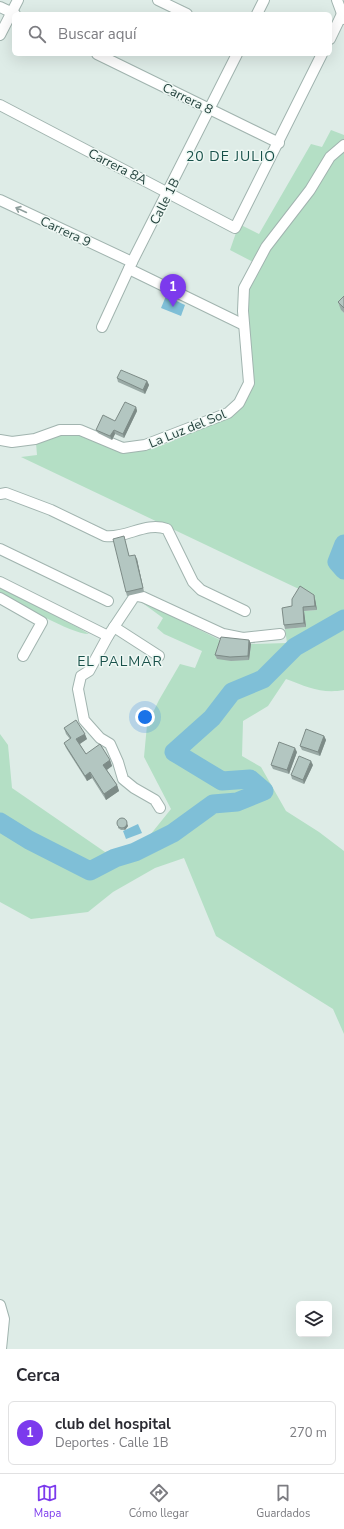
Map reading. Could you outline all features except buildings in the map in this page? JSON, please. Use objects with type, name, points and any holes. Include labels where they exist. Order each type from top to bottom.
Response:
[{"type":"street","points":[[13,12],[18,0]]},
{"type":"street","points":[[158,0],[183,12]]},
{"type":"street","points":[[258,12],[264,0]]},
{"type":"street","points":[[332,35],[343,16],[337,0]]},
{"type":"street","points":[[0,7],[12,13]]},
{"type":"street","points":[[0,36],[12,15]]},
{"type":"street","name":"Carrera 8","points":[[101,56],[278,143]]},
{"type":"street","name":"Calle 1B","points":[[102,327],[236,56]]},
{"type":"street","points":[[278,143],[321,56]]},
{"type":"street","name":"Carrera 8A","points":[[0,105],[169,192],[235,228],[278,143]]},
{"type":"street","name":"La Luz del Sol","points":[[0,440],[12,442],[34,439],[60,430],[80,430],[123,448],[145,445],[228,413],[238,403],[249,383],[242,311],[244,288],[266,247],[310,190],[330,157],[344,145]]},
{"type":"street","name":"Carrera 9","points":[[0,200],[244,325]]},
{"type":"street","points":[[0,494],[6,493],[51,510],[105,536],[113,537],[152,527],[167,529],[193,582],[201,590],[245,611]]},
{"type":"street","points":[[0,548],[108,601]]},
{"type":"street","points":[[0,582],[108,636]]},
{"type":"street","points":[[160,808],[155,800],[134,788],[123,779],[118,762],[110,744],[100,738],[84,720],[78,689],[81,676],[89,672],[108,636],[134,597],[138,596],[223,634],[243,638],[280,634]]},
{"type":"street","points":[[0,598],[42,622],[23,656]]},
{"type":"street","points":[[114,627],[159,656]]},
{"type":"street","points":[[0,1306],[4,1319],[1,1349]]},
{"type":"green space","points":[[331,130],[344,135],[344,306],[341,310],[344,313],[344,690],[322,690],[308,687],[286,679],[268,706],[243,721],[242,756],[261,767],[286,811],[319,832],[344,851],[344,1034],[333,1009],[216,936],[184,858],[155,868],[113,892],[88,912],[31,919],[0,902],[0,734],[8,745],[12,788],[105,852],[146,840],[171,809],[144,757],[147,725],[159,700],[180,664],[195,668],[202,651],[164,634],[157,628],[163,618],[137,599],[222,641],[249,660],[251,644],[287,643],[285,629],[306,627],[304,611],[317,610],[301,590],[21,457],[37,455],[36,443],[59,434],[60,436],[78,432],[142,449],[163,445],[229,416],[252,382],[246,288],[255,263],[230,250],[239,224],[259,234],[311,144],[322,147]]},
{"type":"green space","points":[[0,588],[89,634],[80,633],[44,617],[0,592]]},
{"type":"water","points":[[166,296],[185,305],[181,316],[161,308]]},
{"type":"water","points":[[138,824],[142,833],[126,839],[123,831]]},
{"type":"waterway","points":[[344,544],[337,562],[344,570]]},
{"type":"waterway","points":[[0,822],[29,840],[90,871],[115,858],[135,852],[173,833],[213,804],[237,802],[264,791],[250,779],[222,781],[174,752],[212,718],[232,692],[263,679],[295,647],[344,619]]},
{"type":"place","name":"club del hospital","points":[[173,307]]},
{"type":"district","name":"20 DE JULIO","points":[[231,156]]},
{"type":"district","name":"EL PALMAR","points":[[120,661]]}]
